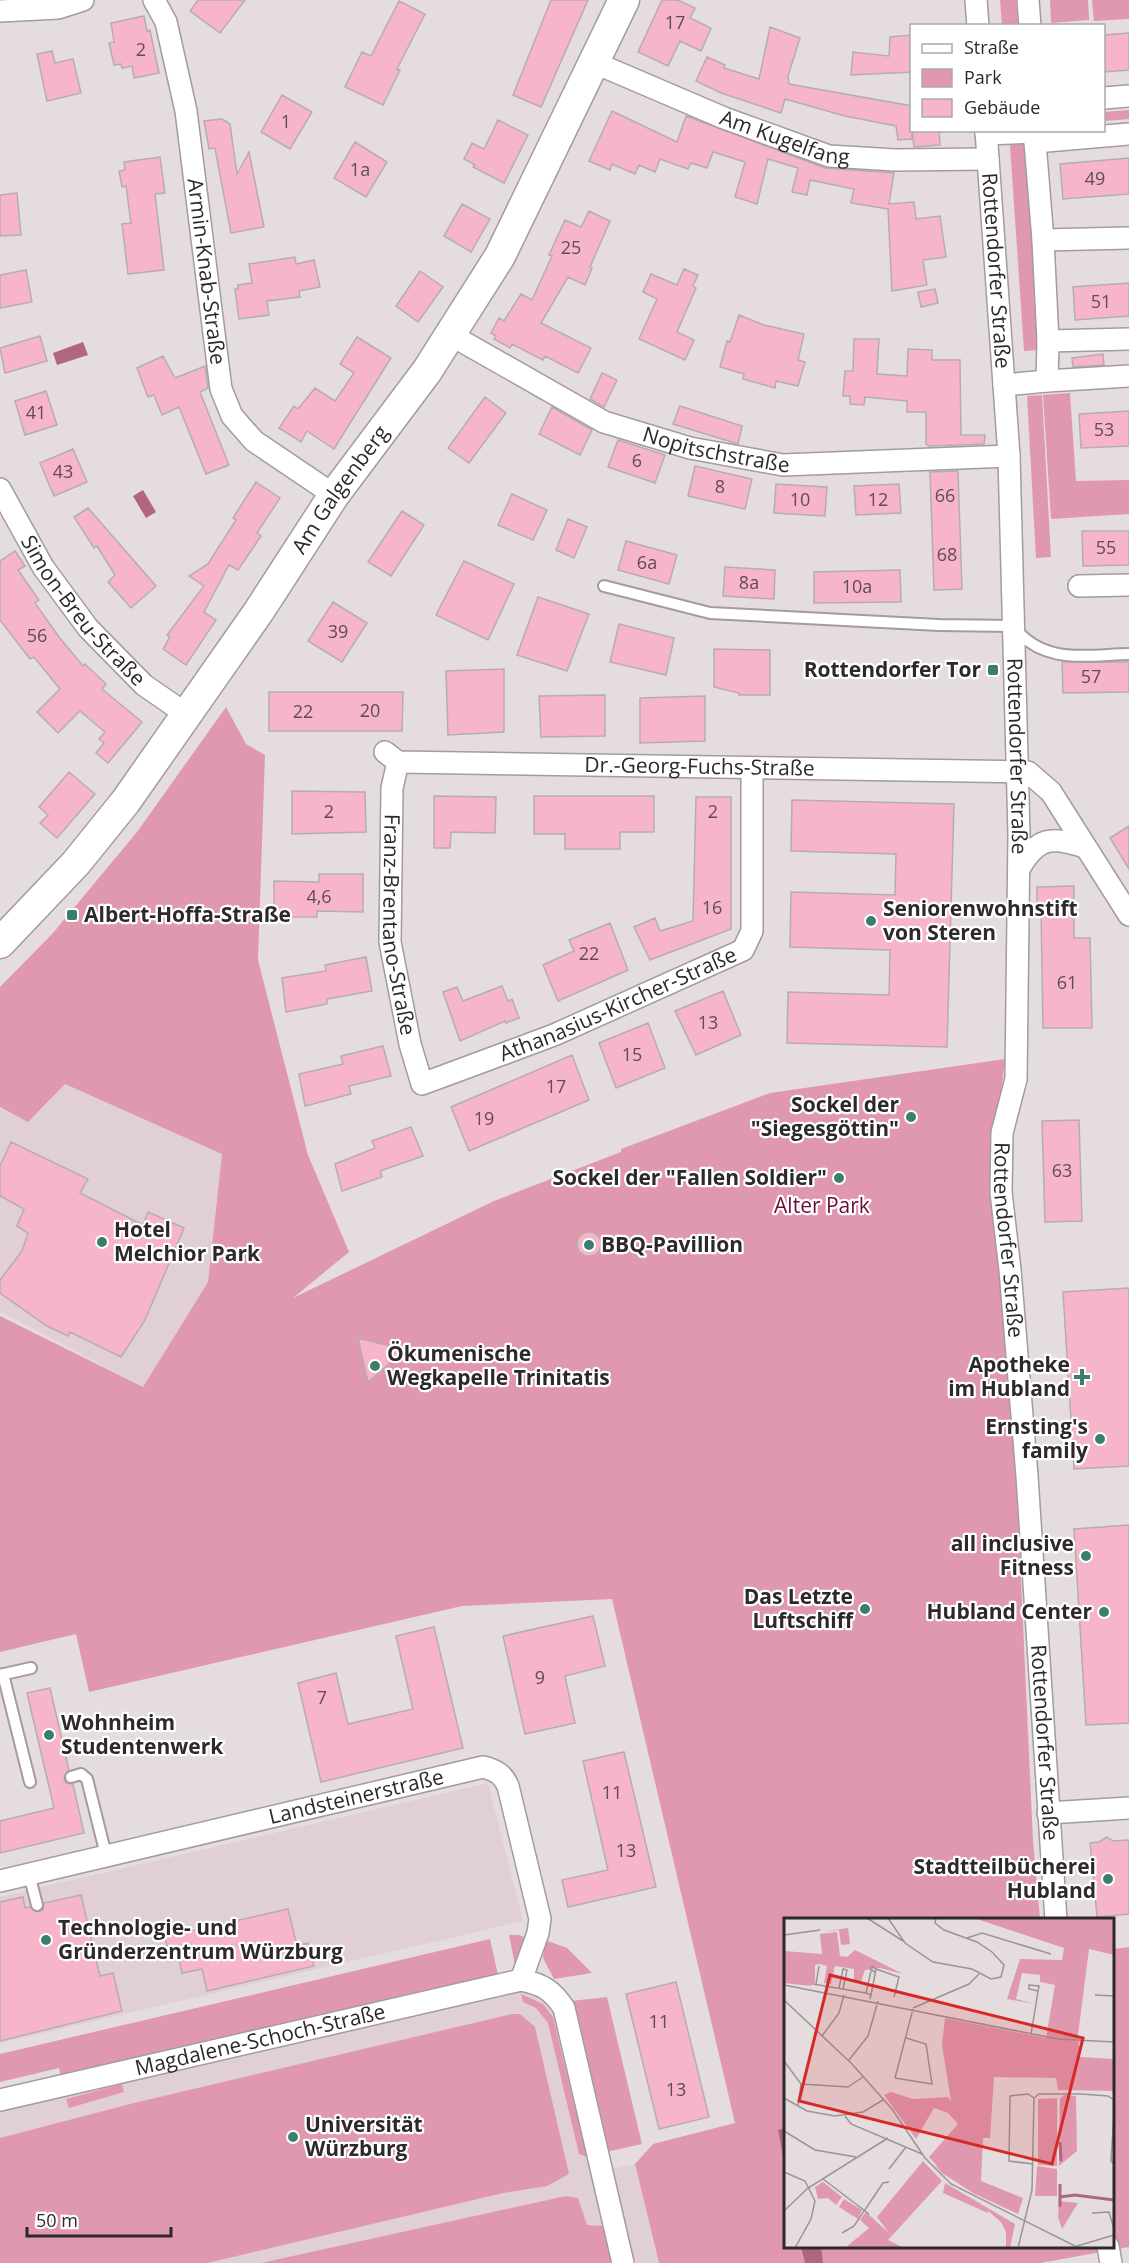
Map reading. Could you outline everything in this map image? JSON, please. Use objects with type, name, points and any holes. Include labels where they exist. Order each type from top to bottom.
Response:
[{"type":"street","points":[[0,11],[58,8],[83,0]]},
{"type":"street","name":"Armin-Knab-Straße","points":[[154,0],[166,22],[186,111],[221,389],[232,416],[254,441],[334,495]]},
{"type":"street","name":"Am Galgenberg","points":[[0,942],[76,862],[126,801],[259,611],[334,495],[399,411],[451,335],[500,256],[624,0]]},
{"type":"street","points":[[976,0],[978,24]]},
{"type":"street","points":[[1028,0],[1029,24]]},
{"type":"street","name":"Am Kugelfang","points":[[593,62],[724,118],[829,156],[895,160],[988,159]]},
{"type":"street","points":[[1105,98],[1129,96]]},
{"type":"street","points":[[986,132],[1034,135],[1129,134]]},
{"type":"street","name":"Rottendorfer Straße","points":[[986,132],[1009,456],[1019,869],[1016,1079],[1002,1133],[1001,1192],[1010,1270],[1027,1476],[1056,1918]]},
{"type":"street","points":[[1034,135],[1043,240],[1048,341],[1047,381]]},
{"type":"street","points":[[1043,240],[1129,238]]},
{"type":"street","name":"Nopitschstraße","points":[[451,335],[604,422],[690,448],[783,465],[1009,456]]},
{"type":"street","points":[[1048,341],[1129,339]]},
{"type":"street","points":[[1004,385],[1129,376]]},
{"type":"street","name":"Simon-Breu-Straße","points":[[0,489],[43,567],[88,628],[144,685],[186,714]]},
{"type":"street","points":[[1079,586],[1129,585]]},
{"type":"street","name":"Dr.-Georg-Fuchs-Straße","points":[[392,757],[752,768],[1017,771]]},
{"type":"street","name":"Franz-Brentano-Straße","points":[[392,757],[390,942],[410,1044],[422,1084]]},
{"type":"street","name":"Athanasius-Kircher-Straße","points":[[422,1084],[554,1035],[743,950],[752,931],[752,768]]},
{"type":"street","points":[[1017,771],[1028,772],[1052,792],[1129,915]]},
{"type":"street","points":[[1019,869],[1038,844],[1053,839],[1085,847]]},
{"type":"street","name":"Landsteinerstraße","points":[[0,1881],[483,1767],[492,1769],[503,1776],[508,1786],[540,1919],[538,1933],[521,1980]]},
{"type":"street","points":[[1048,1813],[1129,1808]]},
{"type":"street","points":[[521,1980],[539,1983],[553,1992],[564,2008],[623,2263]]},
{"type":"street","name":"Magdalene-Schoch-Straße","points":[[0,2100],[521,1980]]},
{"type":"lane","points":[[604,586],[711,613],[916,624],[1013,626],[1026,643],[1055,655],[1129,654]]},
{"type":"lane","points":[[30,1782],[2,1674],[31,1668]]},
{"type":"lane","points":[[71,1777],[81,1774],[87,1779],[106,1855]]},
{"type":"lane","points":[[29,1874],[36,1905]]},
{"type":"shaded area","points":[[83,342],[88,355],[57,365],[53,353]]},
{"type":"shaded area","points":[[143,490],[156,512],[146,518],[133,496]]},
{"type":"shaded area","points":[[65,1084],[222,1153],[208,1282],[143,1387],[0,1311],[0,1108],[28,1121]]},
{"type":"shaded area","points":[[488,1783],[523,1921],[0,2043],[0,1897]]},
{"type":"shaded area","name":"Universität Würzburg","points":[[526,1988],[556,2012],[595,2173],[635,2164],[659,2263],[0,2263],[0,2110]]},
{"type":"shaded area","points":[[784,2128],[784,2162],[778,2130]]},
{"type":"shaded area","points":[[801,2248],[821,2248],[823,2263],[805,2263]]},
{"type":"green space","points":[[1000,0],[1016,0],[1018,24],[1002,24]]},
{"type":"green space","points":[[1050,0],[1088,0],[1089,20],[1051,23]]},
{"type":"green space","points":[[1092,0],[1129,0],[1129,19],[1094,21]]},
{"type":"green space","points":[[1129,110],[1129,119],[1105,121],[1105,112]]},
{"type":"green space","points":[[1009,132],[1025,132],[1041,350],[1024,351]]},
{"type":"green space","points":[[1070,393],[1076,481],[1129,480],[1129,514],[1051,519],[1043,395]]},
{"type":"green space","points":[[1042,395],[1051,557],[1036,558],[1027,396]]},
{"type":"green space","name":"Alter Park","points":[[226,707],[246,744],[265,755],[258,960],[308,1155],[349,1252],[293,1298],[494,1201],[621,1152],[621,1149],[770,1093],[1005,1059],[994,1155],[1018,1515],[1033,1841],[1040,1918],[784,1918],[784,2248],[1114,2248],[1114,1949],[1129,1947],[1129,2247],[1040,2263],[659,2263],[635,2164],[653,2144],[735,2123],[612,1599],[462,1606],[89,1692],[76,1634],[0,1652],[0,1316],[143,1387],[208,1282],[222,1154],[65,1084],[28,1122],[0,1107],[0,987],[53,933],[137,832]]},
{"type":"green space","points":[[509,1935],[526,1938],[521,1958],[515,1965]]},
{"type":"green space","points":[[490,1939],[498,1975],[61,2077],[59,2068],[0,2082],[0,2054]]},
{"type":"green space","points":[[545,1940],[567,1948],[592,1973],[554,1979],[543,1958]]},
{"type":"green space","points":[[521,1994],[543,2004],[553,2017],[587,2157],[579,2154],[548,2023],[536,2008],[523,2002]]},
{"type":"green space","points":[[607,1997],[642,2144],[606,2152],[571,2001]]},
{"type":"green space","name":"Universität Würzburg","points":[[520,2014],[535,2027],[569,2174],[547,2186],[503,2193],[207,2263],[0,2263],[0,2138],[134,2103]]},
{"type":"green space","points":[[122,2084],[124,2092],[69,2108],[66,2099]]},
{"type":"green space","points":[[566,2196],[578,2198],[587,2225],[603,2226],[611,2263],[261,2263]]},
{"type":"building","points":[[198,0],[245,0],[220,33],[190,11]]},
{"type":"building","points":[[551,0],[588,0],[541,107],[513,95]]},
{"type":"building","points":[[662,0],[678,0],[695,8],[690,18],[711,28],[701,51],[680,41],[668,66],[638,52]]},
{"type":"building","points":[[399,1],[425,14],[397,69],[400,70],[383,105],[345,87],[362,52],[371,56]]},
{"type":"building","points":[[144,16],[147,31],[150,30],[159,73],[134,78],[132,66],[122,68],[121,64],[114,65],[109,43],[114,42],[111,23]]},
{"type":"building","points":[[770,27],[800,38],[788,76],[789,84],[910,106],[912,139],[898,140],[896,126],[845,116],[785,99],[781,113],[721,93],[696,81],[707,57],[725,65],[724,68],[759,79]]},
{"type":"building","points":[[1129,33],[1129,70],[1105,72],[1105,35]]},
{"type":"building","points":[[910,35],[910,72],[851,75],[853,52],[889,56],[890,37]]},
{"type":"building","points":[[52,51],[55,63],[73,59],[81,93],[47,101],[37,54]]},
{"type":"building","points":[[282,95],[312,112],[290,149],[261,132]]},
{"type":"building","points":[[612,111],[677,142],[686,116],[825,168],[894,173],[889,204],[914,202],[916,219],[940,216],[946,257],[923,260],[927,285],[892,291],[888,209],[851,203],[854,189],[810,180],[807,195],[792,192],[798,168],[768,159],[757,204],[735,197],[745,162],[713,152],[707,168],[691,163],[688,169],[660,159],[655,172],[639,165],[635,174],[612,164],[610,170],[589,161]]},
{"type":"building","points":[[222,119],[230,124],[237,174],[249,152],[264,227],[231,233],[215,148],[209,149],[204,121]]},
{"type":"building","points":[[498,120],[528,135],[504,183],[473,167],[475,165],[464,159],[472,143],[484,149]]},
{"type":"building","points":[[912,132],[939,132],[940,145],[914,147]]},
{"type":"building","points":[[355,142],[387,162],[366,197],[334,178]]},
{"type":"building","points":[[160,157],[165,193],[155,194],[164,270],[128,274],[122,224],[131,223],[126,186],[122,187],[119,171],[125,170],[124,162]]},
{"type":"building","points":[[1129,158],[1129,194],[1063,199],[1060,164]]},
{"type":"building","points":[[17,193],[21,235],[0,236],[0,195]]},
{"type":"building","points":[[462,204],[490,219],[471,252],[444,236]]},
{"type":"building","points":[[589,211],[610,221],[590,267],[592,268],[585,285],[568,277],[541,323],[591,348],[578,373],[545,356],[543,360],[512,344],[510,348],[494,339],[496,336],[491,333],[499,318],[504,321],[521,294],[532,300],[565,220],[581,227]]},
{"type":"building","points":[[295,257],[296,264],[314,260],[320,287],[299,291],[300,297],[267,301],[269,315],[239,319],[235,289],[238,289],[238,285],[252,283],[249,264]]},
{"type":"building","points":[[684,269],[698,275],[693,286],[696,288],[677,332],[694,340],[685,360],[639,339],[657,299],[643,292],[651,274],[677,285]]},
{"type":"building","points":[[26,270],[32,302],[0,308],[0,275]]},
{"type":"building","points":[[420,271],[443,287],[418,322],[396,306]]},
{"type":"building","points":[[1129,283],[1129,316],[1075,320],[1073,287]]},
{"type":"building","points":[[935,289],[938,303],[921,307],[918,292]]},
{"type":"building","points":[[739,315],[764,325],[804,334],[798,360],[805,362],[798,386],[776,381],[775,388],[743,379],[744,374],[720,367],[727,341],[730,342]]},
{"type":"building","points":[[40,336],[47,361],[5,373],[0,348]]},
{"type":"building","points":[[357,337],[391,358],[334,449],[307,431],[301,442],[279,428],[294,406],[298,409],[315,388],[335,401],[354,373],[340,364]]},
{"type":"building","points":[[854,339],[879,339],[877,374],[907,376],[908,349],[932,350],[932,360],[960,360],[961,435],[985,435],[984,444],[929,446],[926,444],[926,412],[907,412],[907,401],[865,397],[864,405],[850,404],[850,396],[843,396],[845,371],[853,371]]},
{"type":"building","points":[[1103,354],[1104,365],[1073,367],[1072,358]]},
{"type":"building","points":[[163,356],[175,378],[205,366],[208,388],[200,392],[229,465],[206,474],[179,407],[162,415],[154,395],[148,397],[137,368]]},
{"type":"building","points":[[602,373],[617,380],[604,407],[590,399]]},
{"type":"building","points":[[46,391],[57,425],[25,435],[15,401]]},
{"type":"building","points":[[485,397],[506,413],[469,463],[448,448]]},
{"type":"building","points":[[680,406],[742,426],[738,444],[673,424]]},
{"type":"building","points":[[552,407],[592,430],[580,455],[539,434]]},
{"type":"building","points":[[1129,411],[1129,446],[1081,448],[1079,414]]},
{"type":"building","points":[[618,440],[665,455],[655,483],[608,467]]},
{"type":"building","points":[[73,449],[87,482],[54,496],[40,463]]},
{"type":"building","points":[[695,466],[752,479],[745,509],[688,496]]},
{"type":"building","points":[[958,471],[962,589],[934,590],[930,472]]},
{"type":"building","points":[[256,482],[280,498],[257,533],[261,536],[238,570],[229,565],[204,612],[216,620],[186,665],[163,649],[170,637],[167,635],[204,586],[189,576],[208,564],[236,520],[233,518]]},
{"type":"building","points":[[776,484],[827,487],[825,516],[774,513]]},
{"type":"building","points":[[899,484],[901,513],[856,515],[854,486]]},
{"type":"building","points":[[512,494],[547,510],[533,540],[498,525]]},
{"type":"building","points":[[88,508],[156,586],[131,608],[108,582],[115,575],[97,546],[94,548],[74,517]]},
{"type":"building","points":[[402,511],[424,525],[391,576],[368,562]]},
{"type":"building","points":[[568,519],[587,527],[574,558],[556,550]]},
{"type":"building","points":[[1082,531],[1129,531],[1129,565],[1083,566]]},
{"type":"building","points":[[626,541],[677,555],[669,584],[618,570]]},
{"type":"building","points":[[15,551],[25,566],[18,570],[39,600],[35,603],[59,637],[83,666],[85,664],[106,684],[102,689],[142,722],[108,763],[96,753],[104,743],[99,739],[105,732],[80,711],[58,733],[37,712],[60,689],[34,657],[30,659],[0,620],[0,561]]},
{"type":"building","points":[[464,561],[514,584],[488,640],[436,615]]},
{"type":"building","points":[[725,567],[775,570],[774,599],[723,596]]},
{"type":"building","points":[[900,570],[901,602],[814,603],[814,572]]},
{"type":"building","points":[[538,597],[589,614],[567,671],[517,655]]},
{"type":"building","points":[[333,602],[367,623],[342,662],[308,641]]},
{"type":"building","points":[[619,624],[674,638],[666,675],[610,662]]},
{"type":"building","points":[[714,649],[770,650],[770,695],[739,695],[739,693],[714,687]]},
{"type":"building","points":[[1062,662],[1129,662],[1129,692],[1063,693]]},
{"type":"building","points":[[504,669],[504,732],[448,735],[446,671]]},
{"type":"building","points":[[269,692],[403,692],[402,731],[269,731]]},
{"type":"building","points":[[605,695],[605,736],[541,737],[539,696]]},
{"type":"building","points":[[705,696],[705,741],[640,743],[640,698]]},
{"type":"building","points":[[69,772],[95,794],[57,838],[40,823],[48,815],[39,807]]},
{"type":"building","points":[[292,791],[365,792],[366,832],[292,834]]},
{"type":"building","points":[[434,796],[496,797],[495,833],[451,832],[450,848],[434,848]]},
{"type":"building","points":[[534,796],[654,796],[654,832],[620,832],[620,849],[565,849],[565,834],[534,834]]},
{"type":"building","points":[[696,797],[731,797],[731,929],[650,960],[634,927],[655,918],[660,931],[693,921]]},
{"type":"building","name":"Seniorenwohnstift von Steren","points":[[792,800],[954,804],[947,1047],[787,1043],[788,992],[889,995],[890,950],[790,947],[791,892],[895,895],[896,854],[791,851]]},
{"type":"building","points":[[1129,826],[1129,869],[1110,838]]},
{"type":"building","points":[[319,874],[363,874],[363,912],[317,911],[317,917],[274,917],[274,881],[319,882]]},
{"type":"building","points":[[1074,886],[1074,938],[1090,938],[1092,1028],[1043,1028],[1041,912],[1037,912],[1037,887]]},
{"type":"building","points":[[610,923],[628,970],[558,1001],[543,965],[574,951],[569,940]]},
{"type":"building","points":[[366,957],[372,991],[327,999],[327,1004],[286,1012],[282,978],[326,971],[325,965]]},
{"type":"building","points":[[502,986],[508,1001],[512,999],[519,1018],[506,1023],[505,1021],[460,1041],[443,992],[457,987],[463,1001]]},
{"type":"building","points":[[723,991],[741,1035],[696,1055],[675,1011]]},
{"type":"building","points":[[648,1023],[665,1068],[616,1088],[599,1043]]},
{"type":"building","points":[[383,1046],[391,1076],[349,1086],[351,1094],[305,1106],[299,1074],[343,1064],[341,1056]]},
{"type":"building","points":[[572,1055],[589,1100],[469,1151],[451,1107]]},
{"type":"building","points":[[1079,1120],[1082,1221],[1045,1222],[1042,1121]]},
{"type":"building","points":[[411,1127],[423,1156],[380,1171],[382,1177],[342,1191],[335,1164],[375,1148],[372,1141]]},
{"type":"building","name":"Hotel Melchior Park","points":[[11,1142],[88,1179],[80,1193],[143,1225],[148,1212],[184,1228],[145,1320],[121,1357],[70,1332],[68,1336],[47,1326],[0,1293],[0,1280],[22,1251],[28,1233],[17,1226],[24,1209],[0,1196],[0,1166]]},
{"type":"building","name":"BBQ-Pavillion","points":[[589,1232],[598,1235],[601,1244],[598,1253],[589,1256],[580,1253],[577,1244],[580,1235]]},
{"type":"building","points":[[1129,1288],[1129,1466],[1074,1469],[1063,1292]]},
{"type":"building","name":"Ökumenische Wegkapelle Trinitatis","points":[[358,1338],[405,1350],[368,1382]]},
{"type":"building","name":"Hubland Center","points":[[1129,1525],[1129,1723],[1086,1725],[1074,1529]]},
{"type":"building","points":[[593,1616],[605,1666],[565,1676],[575,1723],[525,1734],[503,1636]]},
{"type":"building","points":[[434,1627],[463,1748],[321,1782],[298,1683],[336,1673],[348,1724],[413,1709],[396,1636]]},
{"type":"building","name":"Wohnheim Studentenwerk","points":[[50,1688],[69,1770],[64,1779],[66,1783],[73,1784],[84,1833],[0,1853],[0,1821],[54,1808],[27,1693]]},
{"type":"building","points":[[624,1752],[656,1887],[568,1907],[562,1880],[608,1870],[583,1761]]},
{"type":"building","points":[[1107,1837],[1113,1841],[1129,1840],[1129,1914],[1097,1917],[1090,1843],[1099,1842]]},
{"type":"building","name":"Technologie- und Gründerzentrum Würzburg","points":[[81,1895],[100,1976],[113,1973],[122,2011],[0,2041],[0,1902],[23,1897],[25,1908],[30,1907],[38,1912],[43,1910],[44,1903]]},
{"type":"building","points":[[288,1909],[297,1946],[308,1943],[314,1966],[207,1991],[202,1969],[182,1973],[179,1959],[170,1961],[165,1937]]},
{"type":"building","points":[[676,1982],[709,2117],[659,2129],[626,1994]]},
{"type":"place","name":"Rottendorfer Tor","points":[[993,670]]},
{"type":"place","name":"Albert-Hoffa-Straße","points":[[72,915]]},
{"type":"place","name":"Seniorenwohnstift von Steren","points":[[871,921]]},
{"type":"place","name":"Sockel der \"Siegesgöttin\"","points":[[911,1117]]},
{"type":"place","name":"Sockel der \"Fallen Soldier\"","points":[[839,1178]]},
{"type":"place","name":"Hotel Melchior Park","points":[[102,1242]]},
{"type":"place","name":"BBQ-Pavillion","points":[[589,1245]]},
{"type":"place","name":"Ökumenische Wegkapelle Trinitatis","points":[[375,1366]]},
{"type":"place","name":"Apotheke im Hubland","points":[[1082,1377]]},
{"type":"place","name":"Ernsting's family","points":[[1100,1439]]},
{"type":"place","name":"all inclusive Fitness","points":[[1086,1556]]},
{"type":"place","name":"Das Letzte Luftschiff","points":[[865,1609]]},
{"type":"place","name":"Hubland Center","points":[[1104,1612]]},
{"type":"place","name":"Wohnheim Studentenwerk","points":[[49,1735]]},
{"type":"place","name":"Stadtteilbücherei Hubland","points":[[1108,1879]]},
{"type":"place","name":"Technologie- und Gründerzentrum Würzburg","points":[[46,1940]]},
{"type":"place","name":"Universität Würzburg","points":[[293,2137]]}]
